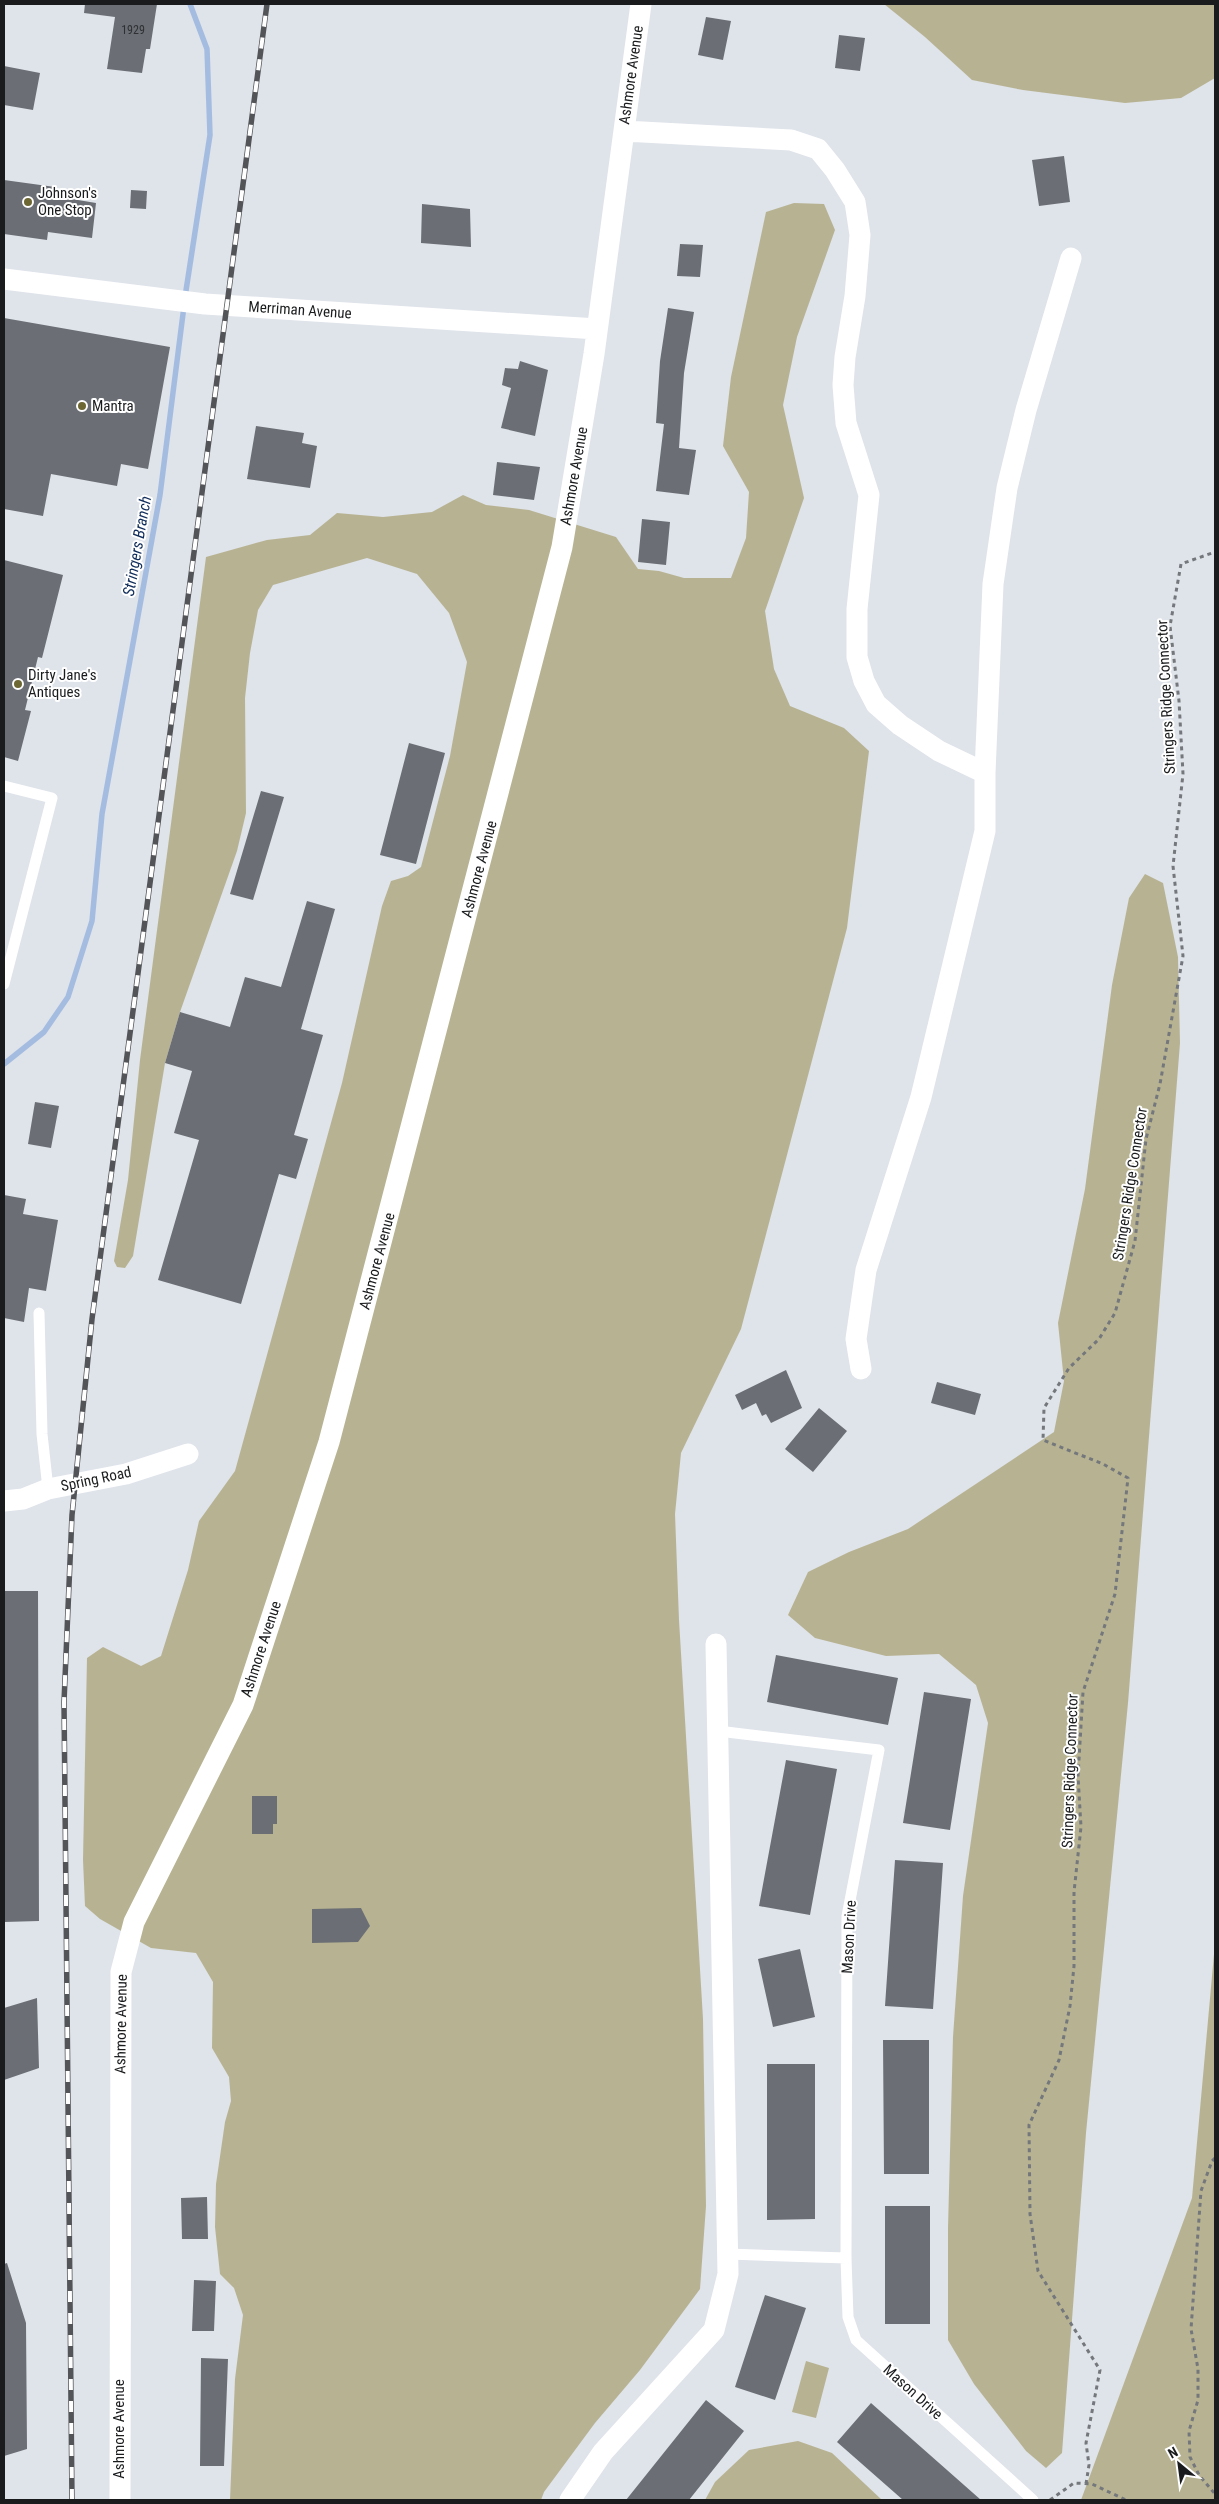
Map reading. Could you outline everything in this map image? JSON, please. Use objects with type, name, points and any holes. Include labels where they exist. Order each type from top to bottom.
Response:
[{"type":"street","name":"Ashmore Avenue","points":[[120,2500],[120,1972],[134,1922],[243,1705],[329,1442],[562,547],[597,330],[641,4]]},
{"type":"street","points":[[624,130],[791,140],[818,149],[855,202],[860,235],[844,385],[846,423],[869,495],[857,609],[857,657],[864,681],[876,704],[900,725],[939,751],[985,773]]},
{"type":"street","points":[[861,1369],[856,1339],[866,1270],[921,1097],[986,830],[985,773],[993,584],[1007,488],[1026,410],[1071,258]]},
{"type":"street","name":"Merriman Avenue","points":[[4,279],[205,304],[597,330]]},
{"type":"street","name":"Spring Road","points":[[4,1501],[23,1499],[48,1489],[126,1474],[188,1454]]},
{"type":"street","points":[[570,2500],[603,2452],[714,2330],[728,2274],[716,1644]]},
{"type":"lane","points":[[4,786],[52,798],[7,963],[4,984]]},
{"type":"lane","points":[[39,1313],[42,1434],[48,1489]]},
{"type":"lane","name":"Mason Drive","points":[[718,1731],[879,1750],[847,1916],[846,2258],[848,2317],[856,2340],[1032,2500]]},
{"type":"lane","points":[[728,2254],[846,2258]]},
{"type":"path","name":"Stringers Ridge Connector","points":[[1086,2484],[1089,2465],[1086,2443],[1100,2370],[1038,2271],[1030,2214],[1029,2125],[1058,2060],[1070,2006],[1074,1966],[1074,1892],[1081,1827],[1078,1776],[1083,1692],[1115,1594],[1128,1478],[1103,1464],[1043,1440],[1044,1408],[1069,1368],[1099,1340],[1115,1313],[1135,1241],[1146,1139],[1160,1084],[1183,956],[1173,866],[1183,774],[1179,701],[1170,626],[1181,564],[1215,552]]},
{"type":"path","points":[[1215,2158],[1212,2161],[1201,2191],[1191,2329],[1198,2368],[1198,2400],[1189,2431],[1190,2457],[1199,2476],[1215,2494]]},
{"type":"path","points":[[1050,2500],[1074,2483],[1092,2484],[1126,2500]]},
{"type":"shaded area","points":[[884,4],[1215,4],[1215,78],[1181,98],[1125,103],[1023,90],[972,80],[925,37]]},
{"type":"shaded area","points":[[794,203],[824,204],[835,230],[797,337],[783,405],[804,498],[765,611],[774,669],[790,706],[844,728],[869,751],[847,928],[741,1329],[681,1453],[675,1514],[679,1620],[703,2019],[706,2206],[700,2289],[640,2370],[595,2423],[544,2492],[541,2500],[230,2500],[235,2379],[243,2315],[234,2288],[220,2274],[215,2227],[216,2184],[225,2122],[231,2101],[229,2077],[212,2048],[213,1982],[196,1953],[151,1948],[100,1919],[85,1906],[83,1860],[87,1658],[103,1647],[141,1666],[161,1656],[188,1570],[199,1521],[235,1471],[342,1083],[382,906],[391,881],[408,876],[421,867],[450,756],[467,662],[449,613],[417,574],[367,558],[273,585],[258,610],[250,653],[245,698],[246,813],[237,851],[180,1012],[165,1063],[133,1256],[125,1268],[117,1267],[114,1261],[128,1180],[140,1060],[206,557],[267,540],[310,535],[337,513],[383,517],[432,512],[463,495],[486,505],[529,510],[616,537],[638,569],[659,571],[684,578],[731,578],[746,538],[749,492],[723,446],[731,377],[766,212]]},
{"type":"shaded area","points":[[1145,874],[1163,883],[1178,957],[1180,1043],[1128,1703],[1086,2133],[1062,2453],[1046,2468],[1026,2451],[974,2384],[948,2340],[948,2228],[953,2037],[963,1896],[988,1723],[976,1685],[939,1654],[886,1656],[815,1638],[788,1615],[808,1572],[849,1552],[908,1529],[1054,1432],[1064,1381],[1058,1323],[1085,1189],[1112,985],[1129,898]]},
{"type":"shaded area","points":[[1215,1943],[1215,2500],[1081,2500],[1192,2198]]},
{"type":"shaded area","points":[[806,2361],[829,2368],[816,2418],[792,2412]]},
{"type":"shaded area","points":[[798,2441],[832,2453],[882,2500],[705,2500],[715,2482],[749,2450]]},
{"type":"building","points":[[85,4],[157,4],[150,49],[146,49],[142,73],[107,69],[115,17],[84,13]]},
{"type":"building","points":[[706,17],[731,21],[723,60],[698,55]]},
{"type":"building","points":[[839,35],[865,38],[860,71],[835,68]]},
{"type":"building","points":[[4,66],[40,73],[33,110],[4,105]]},
{"type":"building","points":[[1064,156],[1070,202],[1039,206],[1032,160]]},
{"type":"building","name":"Johnson's One Stop","points":[[4,180],[55,187],[54,196],[96,203],[92,238],[48,232],[47,240],[4,234]]},
{"type":"building","points":[[131,190],[147,191],[146,209],[130,208]]},
{"type":"building","points":[[422,204],[470,209],[471,247],[421,243]]},
{"type":"building","points":[[680,244],[703,245],[700,277],[677,276]]},
{"type":"building","points":[[668,308],[694,312],[684,373],[679,448],[696,450],[689,495],[656,491],[664,424],[656,423],[660,361]]},
{"type":"building","name":"Mantra","points":[[4,318],[170,347],[148,469],[121,464],[117,486],[51,474],[43,516],[4,509]]},
{"type":"building","points":[[520,361],[548,370],[535,436],[501,428],[511,388],[502,385],[505,368],[518,369]]},
{"type":"building","points":[[256,426],[304,433],[302,443],[317,446],[310,488],[247,479]]},
{"type":"building","points":[[497,462],[540,467],[534,500],[493,495]]},
{"type":"building","points":[[642,519],[670,522],[666,565],[638,562]]},
{"type":"building","name":"Dirty Jane's Antiques","points":[[4,560],[63,575],[42,658],[38,657],[25,710],[31,711],[18,761],[4,757]]},
{"type":"building","points":[[409,743],[445,753],[416,864],[380,855]]},
{"type":"building","points":[[261,791],[284,797],[253,900],[230,894]]},
{"type":"building","points":[[307,901],[335,909],[301,1029],[323,1035],[294,1135],[308,1139],[296,1179],[279,1174],[241,1304],[158,1280],[199,1140],[174,1133],[192,1071],[165,1063],[180,1012],[230,1027],[245,977],[281,987]]},
{"type":"building","points":[[35,1102],[59,1106],[51,1148],[28,1144]]},
{"type":"building","points":[[4,1195],[26,1199],[23,1214],[58,1220],[46,1291],[29,1288],[24,1322],[4,1318]]},
{"type":"building","points":[[786,1370],[802,1408],[771,1423],[766,1414],[762,1416],[756,1403],[742,1410],[735,1395]]},
{"type":"building","points":[[937,1382],[981,1394],[975,1415],[931,1403]]},
{"type":"building","points":[[819,1408],[847,1431],[813,1472],[785,1449]]},
{"type":"building","points":[[4,1591],[38,1591],[39,1921],[4,1922]]},
{"type":"building","points":[[776,1655],[898,1678],[888,1725],[767,1702]]},
{"type":"building","points":[[924,1692],[971,1699],[950,1830],[903,1823]]},
{"type":"building","points":[[786,1760],[837,1769],[810,1915],[759,1906]]},
{"type":"building","points":[[252,1796],[277,1796],[277,1824],[273,1824],[273,1834],[252,1834]]},
{"type":"building","points":[[895,1860],[943,1863],[933,2009],[885,2006]]},
{"type":"building","points":[[361,1908],[370,1926],[358,1942],[312,1943],[312,1909]]},
{"type":"building","points":[[800,1949],[815,2017],[773,2027],[758,1959]]},
{"type":"building","points":[[37,1998],[39,2068],[4,2080],[4,2008]]},
{"type":"building","points":[[883,2040],[929,2040],[929,2174],[884,2174]]},
{"type":"building","points":[[767,2064],[815,2064],[815,2219],[767,2220]]},
{"type":"building","points":[[207,2197],[208,2239],[182,2239],[181,2198]]},
{"type":"building","points":[[885,2206],[930,2206],[930,2324],[885,2324]]},
{"type":"building","points":[[7,2263],[26,2323],[27,2449],[4,2456],[4,2264]]},
{"type":"building","points":[[194,2280],[216,2281],[214,2331],[192,2331]]},
{"type":"building","points":[[765,2295],[806,2308],[775,2400],[735,2387]]},
{"type":"building","points":[[201,2358],[228,2359],[224,2466],[200,2466]]},
{"type":"building","points":[[706,2400],[744,2431],[689,2500],[626,2500]]},
{"type":"building","points":[[871,2403],[981,2500],[903,2500],[837,2442]]},
{"type":"waterway","name":"Stringers Branch","points":[[185,297],[210,135],[207,49],[190,4]]},
{"type":"waterway","name":"Stringers Branch","points":[[4,1064],[44,1032],[68,997],[92,921],[102,814],[160,495],[184,306]]},
{"type":"railway","points":[[72,2500],[64,1702],[72,1515],[92,1319],[267,4]]},
{"type":"place","name":"Johnson's One Stop","points":[[28,202]]},
{"type":"place","name":"Mantra","points":[[82,406]]},
{"type":"place","name":"Dirty Jane's Antiques","points":[[18,684]]}]
